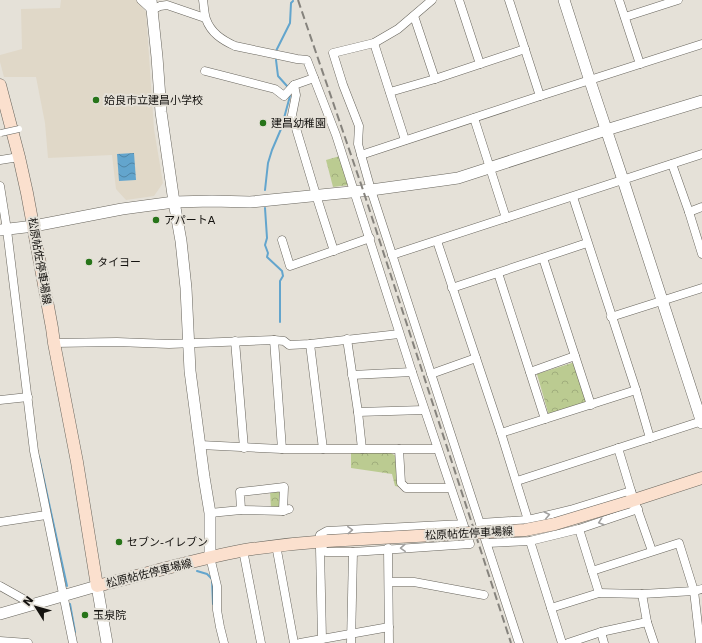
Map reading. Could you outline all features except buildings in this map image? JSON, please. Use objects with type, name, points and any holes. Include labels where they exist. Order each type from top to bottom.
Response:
[{"type":"main road","name":"松原帖佐停車場線","points":[[0,85],[8,130],[19,157],[34,226],[54,344],[77,462],[97,586],[210,557],[276,545],[322,544],[525,530],[554,524],[702,478]]},
{"type":"street","points":[[141,0],[151,5],[167,5],[206,18]]},
{"type":"street","points":[[203,0],[206,18],[212,32],[226,42],[235,46],[307,60],[336,135],[370,238],[399,334],[470,544],[388,548],[353,552],[326,552],[322,544]]},
{"type":"street","points":[[432,0],[398,29],[374,43],[333,53],[343,85],[360,126],[358,144],[371,190],[520,643]]},
{"type":"street","points":[[459,0],[480,64]]},
{"type":"street","points":[[509,0],[540,96]]},
{"type":"street","points":[[516,480],[702,422],[564,0]]},
{"type":"street","points":[[619,0],[640,64]]},
{"type":"street","points":[[625,18],[673,1]]},
{"type":"street","points":[[151,5],[162,112],[174,202],[181,241],[187,300],[190,371],[210,513],[210,557],[217,586],[217,610],[224,643]]},
{"type":"street","points":[[414,16],[435,79]]},
{"type":"street","points":[[374,43],[405,140]]},
{"type":"street","points":[[361,155],[702,44]]},
{"type":"street","points":[[390,92],[435,79],[525,49]]},
{"type":"street","points":[[205,71],[275,90],[284,96],[294,85],[314,78]]},
{"type":"street","points":[[294,85],[296,95],[292,115],[334,251]]},
{"type":"street","points":[[3,230],[34,226],[122,209],[174,202],[250,202],[371,190],[458,178],[606,130],[702,101]]},
{"type":"street","points":[[474,118],[506,218]]},
{"type":"street","points":[[392,255],[702,154]]},
{"type":"street","points":[[0,160],[19,157]]},
{"type":"street","points":[[672,164],[702,254]]},
{"type":"street","points":[[0,186],[3,230],[28,397],[34,451],[73,643]]},
{"type":"street","points":[[573,197],[636,390],[650,438]]},
{"type":"street","points":[[688,212],[702,207]]},
{"type":"street","points":[[282,240],[290,266],[370,238]]},
{"type":"street","points":[[437,240],[501,433],[528,520]]},
{"type":"street","points":[[452,288],[587,243]]},
{"type":"street","points":[[543,258],[590,405]]},
{"type":"street","points":[[498,273],[545,419]]},
{"type":"street","points":[[611,317],[702,288]]},
{"type":"street","points":[[54,344],[117,342],[169,344],[274,340],[284,341],[289,345],[399,334]]},
{"type":"street","points":[[347,339],[362,449]]},
{"type":"street","points":[[274,340],[282,449]]},
{"type":"street","points":[[235,341],[244,448]]},
{"type":"street","points":[[310,344],[323,448]]},
{"type":"street","points":[[530,372],[575,356]]},
{"type":"street","points":[[431,374],[476,358]]},
{"type":"street","points":[[352,375],[412,372]]},
{"type":"street","points":[[501,433],[636,390]]},
{"type":"street","points":[[0,400],[28,397]]},
{"type":"street","points":[[358,412],[424,410]]},
{"type":"street","points":[[200,445],[282,449],[438,449]]},
{"type":"street","points":[[618,448],[633,500],[652,551]]},
{"type":"street","points":[[399,449],[401,483],[406,488],[450,488]]},
{"type":"street","points":[[210,513],[241,510],[286,510],[284,487],[240,492],[241,510]]},
{"type":"street","points":[[480,523],[528,520],[570,510],[633,500]]},
{"type":"street","points":[[488,543],[530,541],[579,529],[633,500]]},
{"type":"street","points":[[0,522],[46,515]]},
{"type":"street","points":[[322,639],[322,544],[320,535],[327,531],[463,524]]},
{"type":"street","points":[[579,529],[599,593]]},
{"type":"street","points":[[530,541],[562,643]]},
{"type":"street","points":[[592,571],[678,543],[698,590],[700,643]]},
{"type":"street","points":[[276,545],[294,643]]},
{"type":"street","points":[[388,548],[389,627],[391,642]]},
{"type":"street","points":[[244,550],[261,643]]},
{"type":"street","points":[[352,643],[353,552]]},
{"type":"street","points":[[389,582],[414,582],[484,595]]},
{"type":"street","points":[[0,586],[32,605]]},
{"type":"street","points":[[0,614],[97,586],[106,643]]},
{"type":"street","points":[[551,608],[599,593],[642,594],[698,590]]},
{"type":"street","points":[[642,594],[647,622],[654,643]]},
{"type":"street","points":[[568,643],[601,632],[647,622]]},
{"type":"street","points":[[300,643],[389,627]]},
{"type":"street","points":[[601,632],[604,643]]},
{"type":"street","points":[[0,641],[28,643]]},
{"type":"shaded area","name":"姶良市立建昌小学校","points":[[61,0],[136,0],[146,12],[154,129],[163,183],[154,196],[126,200],[116,189],[112,155],[48,158],[45,123],[36,77],[4,77],[0,62],[0,55],[22,49],[21,9],[60,8]]},
{"type":"green space","points":[[340,156],[349,185],[333,187],[326,160]]},
{"type":"green space","points":[[575,362],[587,403],[549,416],[537,374]]},
{"type":"green space","points":[[389,452],[396,456],[400,487],[395,486],[392,474],[351,468],[351,453]]},
{"type":"green space","points":[[270,491],[282,492],[282,505],[279,509],[271,508]]},
{"type":"water","points":[[134,153],[136,180],[119,181],[117,154]]},
{"type":"waterway","points":[[276,51],[290,23],[291,3],[293,1]]},
{"type":"waterway","points":[[276,60],[278,76],[287,86]]},
{"type":"waterway","points":[[265,190],[268,163],[281,129],[290,96]]},
{"type":"waterway","points":[[265,208],[267,238],[265,245],[268,253],[267,257],[282,271],[283,276],[280,281],[280,322]]},
{"type":"waterway","points":[[39,457],[67,586]]},
{"type":"waterway","points":[[197,571],[207,574],[212,579],[213,604]]},
{"type":"waterway","points":[[70,604],[75,632]]},
{"type":"railway","points":[[298,0],[363,190],[511,643]]},
{"type":"place","name":"姶良市立建昌小学校","points":[[96,100]]},
{"type":"place","name":"建昌幼稚園","points":[[263,123]]},
{"type":"place","name":"アパートA","points":[[156,220]]},
{"type":"place","name":"タイヨー","points":[[89,262]]},
{"type":"place","name":"セブン-イレブン","points":[[119,542]]},
{"type":"place","name":"玉泉院","points":[[85,615]]}]
